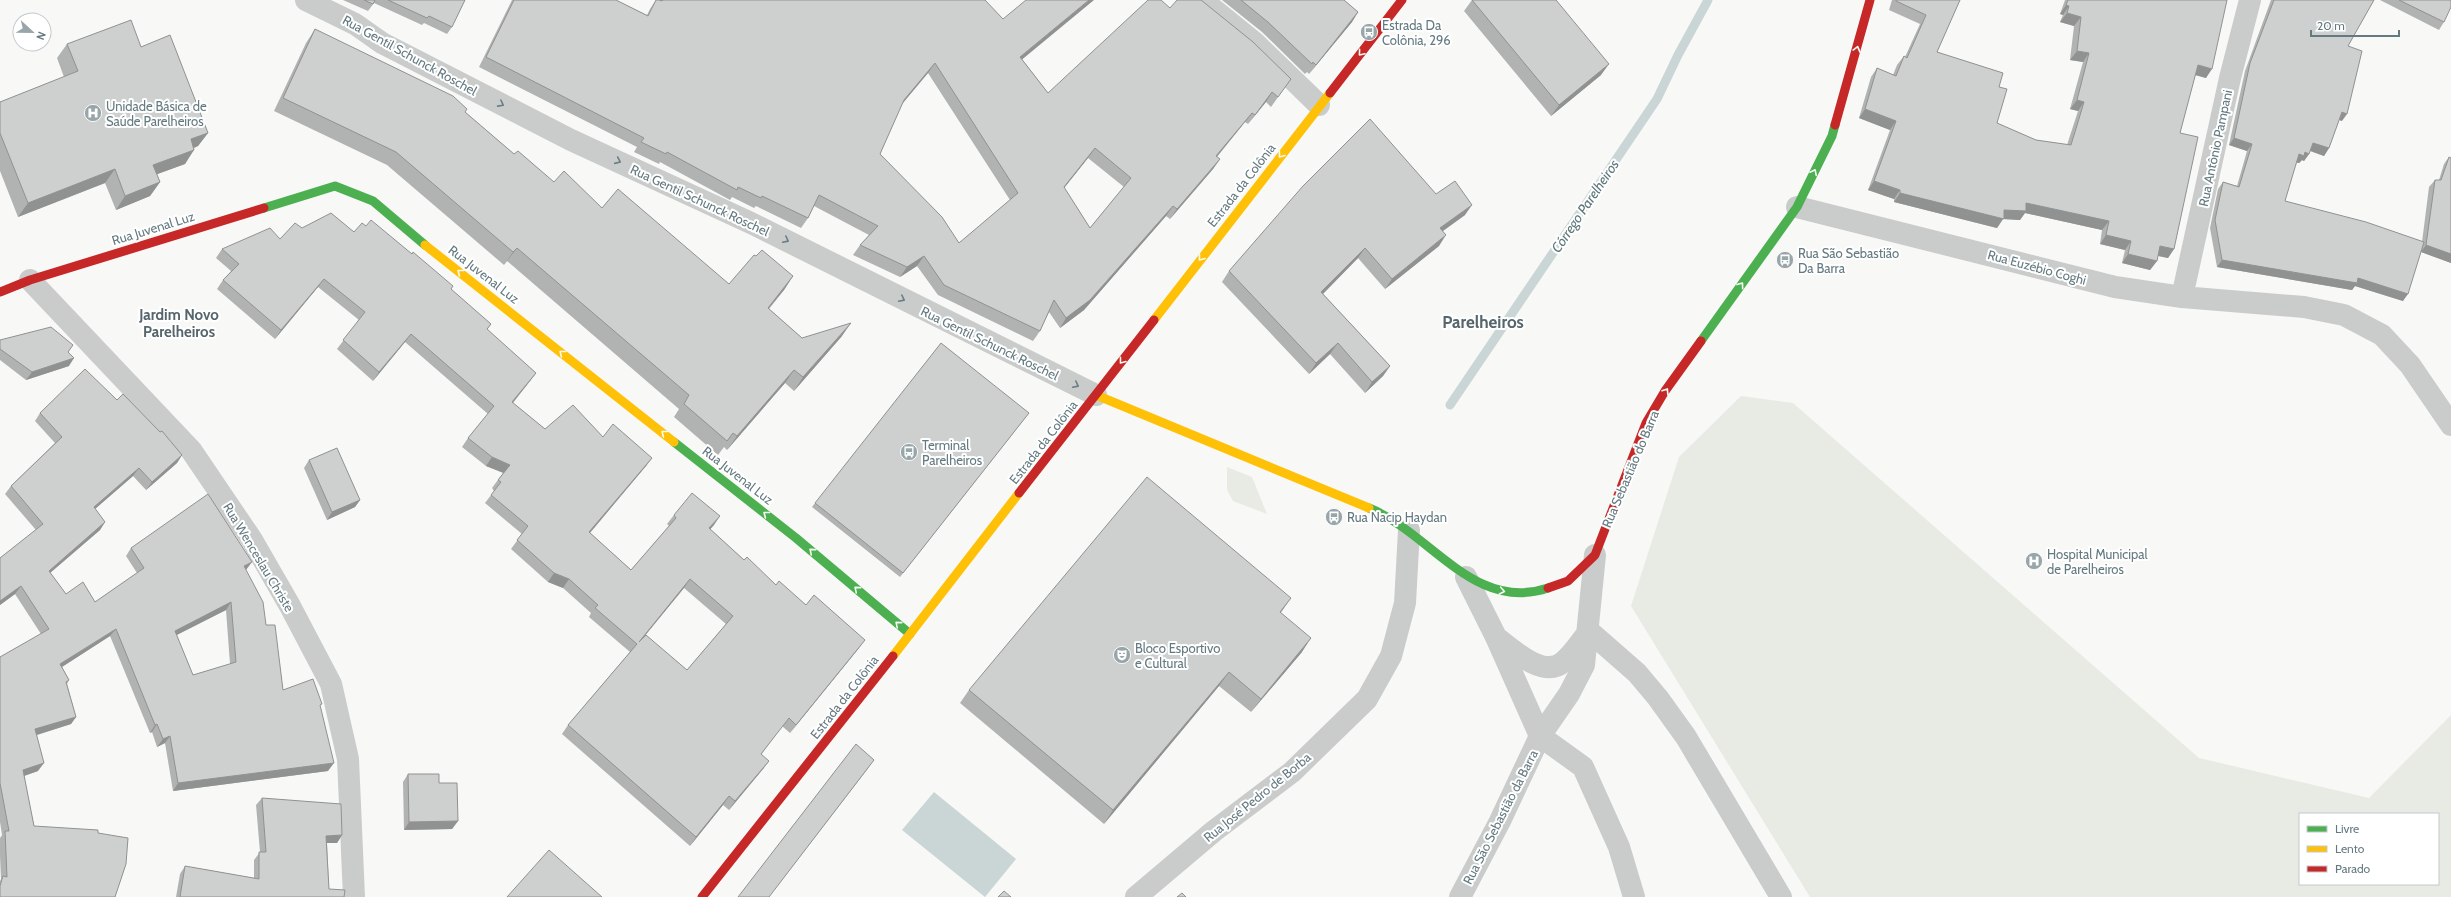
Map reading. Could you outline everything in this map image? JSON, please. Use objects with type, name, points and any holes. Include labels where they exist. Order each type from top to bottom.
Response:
[{"type":"main road","name":"Estrada da Colônia","points":[[702,897],[910,634],[1402,0]]},
{"type":"main road","points":[[1797,207],[1832,136],[1870,0]]},
{"type":"main road","name":"Rua Juvenal Luz","points":[[0,292],[30,280],[335,186],[355,190],[377,203],[424,244],[796,538],[910,634]]},
{"type":"main road","name":"Rua Sebastião do Barra","points":[[1595,555],[1650,417],[1674,378],[1797,207]]},
{"type":"main road","points":[[1096,395],[1347,497],[1382,513],[1409,530],[1466,577],[1498,590],[1522,594],[1546,589],[1568,581],[1595,555]]},
{"type":"street","name":"Rua Gentil Schunck Roschel","points":[[306,0],[355,24],[382,42],[571,140],[751,223],[1096,395]]},
{"type":"street","points":[[1202,0],[1243,33],[1319,105]]},
{"type":"street","name":"Rua Antônio Pampani","points":[[2182,297],[2230,78],[2250,0]]},
{"type":"street","name":"Rua Euzébio Coghi","points":[[1797,207],[2115,287],[2182,297],[2304,307],[2344,315],[2382,335],[2410,364],[2451,425]]},
{"type":"street","name":"Rua Wenceslau Christe","points":[[30,280],[190,450],[252,540],[331,684],[348,759],[354,897]]},
{"type":"street","name":"Rua José Pedro de Borba","points":[[1136,897],[1214,831],[1292,772],[1367,700],[1391,656],[1405,603],[1409,530]]},
{"type":"street","name":"Rua Sebastião do Barra","points":[[1540,736],[1570,694],[1584,665],[1589,631],[1595,555]]},
{"type":"street","points":[[1466,577],[1496,637],[1540,736],[1583,767],[1619,847],[1634,897]]},
{"type":"street","points":[[1496,637],[1524,659],[1545,668],[1562,663],[1589,631],[1637,672],[1686,737],[1781,897]]},
{"type":"street","name":"Rua São Sebastião da Barra","points":[[1460,897],[1500,821],[1540,736]]},
{"type":"shaded area","points":[[1741,396],[1793,403],[2199,758],[2369,798],[2451,715],[2451,897],[1810,897],[1631,606],[1679,457]]},
{"type":"shaded area","points":[[1227,467],[1252,477],[1267,514],[1233,501],[1227,490]]},
{"type":"shaded area","points":[[934,792],[1016,859],[985,897],[902,830]]},
{"type":"building","points":[[364,0],[375,0],[373,4]]},
{"type":"building","points":[[388,0],[465,0],[452,27],[429,16],[427,18]]},
{"type":"building","points":[[514,0],[616,0],[648,16],[656,0],[985,0],[1003,19],[1026,0],[1089,0],[1020,57],[1048,93],[1148,0],[1161,0],[1170,8],[1177,0],[1201,0],[1253,42],[1291,79],[1278,97],[1272,92],[1255,115],[1252,113],[1216,156],[1220,159],[1177,209],[1173,206],[1090,300],[1066,318],[1054,300],[1040,331],[944,285],[924,256],[907,267],[860,245],[878,226],[819,195],[808,218],[762,196],[761,198],[738,187],[737,190],[667,152],[666,154],[641,142],[644,138],[486,57]],"holes":[[[935,63],[1018,193],[959,243],[942,217],[880,154],[904,100]],[[1095,148],[1131,178],[1090,228],[1064,187]]]},
{"type":"building","points":[[1241,0],[1344,0],[1358,12],[1316,65],[1313,62],[1312,64],[1269,23]]},
{"type":"building","points":[[1472,0],[1556,0],[1609,64],[1559,105]]},
{"type":"building","points":[[1896,0],[1960,0],[1937,52],[2003,73],[1999,87],[2007,89],[1997,123],[2036,140],[2071,145],[2084,102],[2077,100],[2089,53],[2077,51],[2081,17],[2067,13],[2069,6],[2066,5],[2068,0],[2227,0],[2212,69],[2198,65],[2180,133],[2198,137],[2174,249],[2160,246],[2157,261],[2128,254],[2131,241],[2106,235],[2109,221],[2026,203],[2026,211],[2004,210],[2004,219],[1900,193],[1900,190],[1874,181],[1896,121],[1865,109],[1877,68],[1896,76],[1904,56],[1907,58],[1926,15]]},
{"type":"building","points":[[2274,0],[2374,0],[2348,46],[2362,51],[2347,114],[2342,112],[2329,148],[2313,143],[2309,154],[2305,152],[2304,156],[2299,154],[2285,201],[2366,222],[2424,242],[2408,294],[2358,278],[2357,283],[2222,260],[2215,220],[2223,182],[2239,187],[2252,144],[2234,138],[2250,63]]},
{"type":"building","points":[[2399,0],[2451,0],[2451,7],[2444,22]]},
{"type":"building","points":[[131,20],[141,47],[170,35],[208,133],[191,139],[194,150],[153,165],[160,182],[125,196],[115,169],[28,203],[0,133],[0,102],[78,71],[67,44]]},
{"type":"building","points":[[315,29],[453,96],[467,109],[465,112],[514,154],[518,151],[554,182],[564,171],[602,208],[618,189],[729,284],[754,255],[756,256],[762,250],[793,276],[768,308],[802,338],[851,323],[803,377],[794,370],[737,436],[733,433],[727,441],[684,404],[689,395],[517,248],[513,252],[396,152],[283,98]]},
{"type":"building","points":[[1370,119],[1436,194],[1455,181],[1472,205],[1440,228],[1446,235],[1392,279],[1365,248],[1321,292],[1390,366],[1372,382],[1338,343],[1316,363],[1229,271],[1303,186]]},
{"type":"building","points":[[2449,157],[2451,158],[2451,254],[2426,245],[2435,180],[2441,180]]},
{"type":"building","points":[[331,213],[354,232],[362,223],[366,226],[371,220],[412,254],[413,252],[453,286],[451,289],[491,324],[487,329],[536,373],[512,402],[545,429],[573,405],[603,437],[613,424],[652,458],[589,532],[631,570],[676,518],[674,515],[692,493],[720,516],[709,528],[744,560],[747,557],[776,585],[779,581],[806,605],[814,595],[865,640],[796,725],[789,718],[761,754],[769,761],[735,801],[729,796],[696,837],[568,725],[637,644],[595,608],[598,605],[569,579],[554,573],[517,540],[528,526],[491,495],[501,482],[498,480],[510,465],[492,457],[468,438],[494,406],[411,334],[379,372],[343,340],[365,312],[324,279],[281,330],[223,280],[239,264],[222,249],[270,228],[280,239],[295,223],[302,228]],"holes":[[[690,579],[733,616],[687,670],[646,635],[639,642]]]},
{"type":"building","points":[[51,327],[73,345],[68,352],[74,358],[32,372],[0,349],[0,340]]},
{"type":"building","points":[[941,343],[1029,413],[903,573],[815,503]]},
{"type":"building","points":[[85,369],[117,400],[123,394],[160,432],[162,431],[182,455],[152,482],[139,468],[94,507],[105,522],[49,571],[66,594],[83,582],[95,602],[144,568],[131,548],[208,494],[252,562],[244,566],[263,602],[266,625],[275,625],[283,690],[313,679],[322,704],[320,705],[334,763],[178,783],[170,736],[163,739],[157,724],[155,725],[116,629],[60,664],[69,680],[66,682],[76,717],[35,729],[44,763],[23,770],[34,826],[98,830],[98,833],[128,838],[126,864],[115,897],[0,897],[0,886],[3,876],[7,877],[5,831],[9,831],[0,783],[0,657],[49,629],[21,586],[0,601],[0,558],[43,524],[11,486],[62,437],[40,413]],"holes":[[[231,602],[236,662],[193,675],[175,631]]]},
{"type":"building","points":[[337,448],[360,500],[332,512],[309,460]]},
{"type":"building","name":"Bloco Esportivo e Cultural","points":[[1147,477],[1291,598],[1280,612],[1311,638],[1261,699],[1229,672],[1113,810],[969,690]]},
{"type":"building","points":[[856,744],[874,760],[769,897],[738,897]]},
{"type":"building","points":[[408,774],[439,774],[439,783],[457,783],[458,821],[409,822]]},
{"type":"building","points":[[262,798],[341,804],[342,835],[326,836],[329,889],[345,890],[344,897],[180,897],[185,866],[259,879],[259,852],[266,852]]},
{"type":"building","points":[[549,850],[602,897],[507,897]]},
{"type":"building","points":[[1004,891],[1011,897],[998,897]]},
{"type":"building","points":[[1182,893],[1186,897],[1177,897]]},
{"type":"waterway","name":"Córrego Parelheiros","points":[[1450,405],[1657,99],[1678,55],[1708,0]]},
{"type":"traffic: fast","points":[[1701,341],[1797,207],[1832,136],[1835,125]]},
{"type":"traffic: fast","points":[[264,208],[335,186],[373,201],[425,245]]},
{"type":"traffic: fast","points":[[674,442],[796,538],[910,634]]},
{"type":"traffic: fast","points":[[1369,508],[1391,520],[1454,567],[1475,580],[1498,590],[1522,593],[1548,588]]},
{"type":"traffic: slow","points":[[1154,320],[1330,93]]},
{"type":"traffic: slow","points":[[425,245],[674,442]]},
{"type":"traffic: slow","points":[[1096,395],[1369,508]]},
{"type":"traffic: slow","points":[[893,656],[1019,493]]},
{"type":"traffic: jam","points":[[1330,93],[1402,0]]},
{"type":"traffic: jam","points":[[1835,125],[1870,0]]},
{"type":"traffic: jam","points":[[0,292],[30,280],[264,208]]},
{"type":"traffic: jam","points":[[1019,493],[1154,320]]},
{"type":"traffic: jam","points":[[1548,588],[1568,581],[1595,555],[1646,423],[1665,391],[1701,341]]},
{"type":"traffic: jam","points":[[702,897],[893,656]]},
{"type":"place","name":"Estrada Da Colônia, 296","points":[[1369,32]]},
{"type":"place","name":"Unidade Básica de Saúde Parelheiros","points":[[93,113]]},
{"type":"place","name":"Rua São Sebastião Da Barra","points":[[1785,260]]},
{"type":"place","name":"Terminal Parelheiros","points":[[909,452]]},
{"type":"place","name":"Rua Nacip Haydan","points":[[1334,517]]},
{"type":"place","name":"Hospital Municipal de Parelheiros","points":[[2034,561]]},
{"type":"place","name":"Bloco Esportivo e Cultural","points":[[1122,655]]},
{"type":"district","name":"Parelheiros","points":[[1483,322]]},
{"type":"district","name":"Jardim Novo Parelheiros","points":[[179,324]]}]
